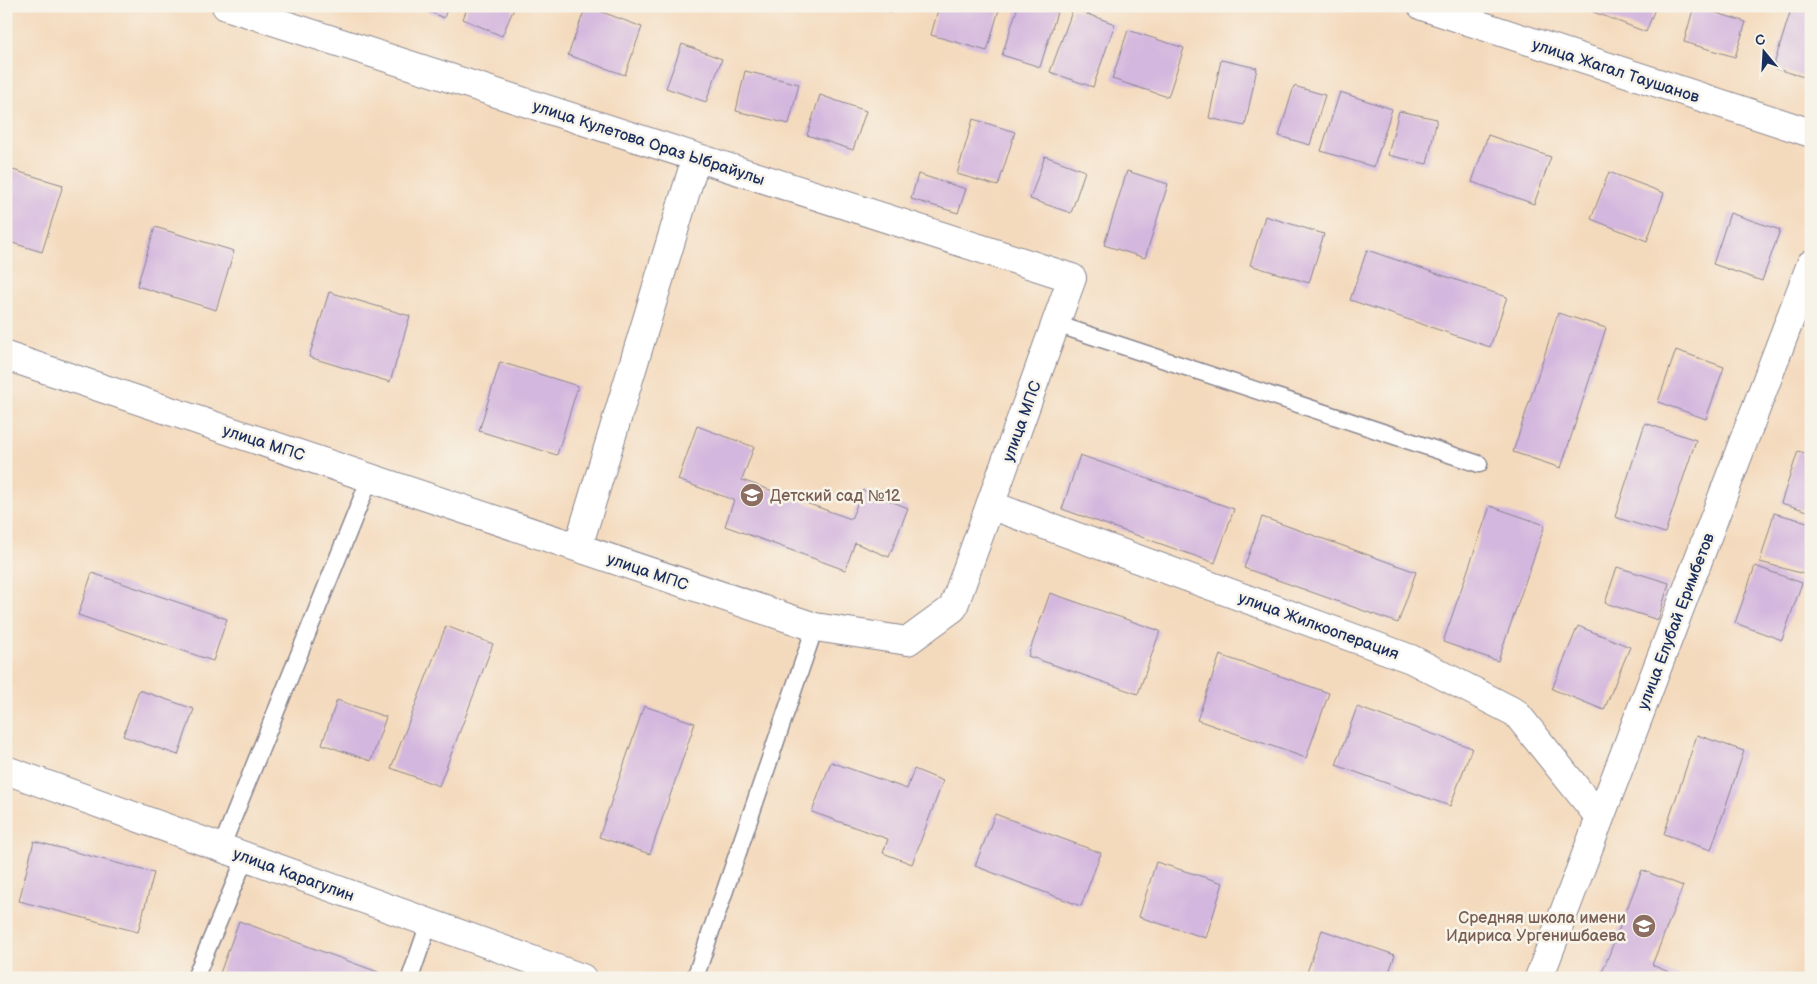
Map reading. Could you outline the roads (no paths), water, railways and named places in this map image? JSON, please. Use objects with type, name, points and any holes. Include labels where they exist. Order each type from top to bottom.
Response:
[{"type":"street","name":"улица Кулетова Ораз Ыбрайулы","points":[[226,6],[1072,278]]},
{"type":"street","name":"улица Жагал Таушанов","points":[[1422,6],[1811,133]]},
{"type":"street","points":[[578,547],[696,158]]},
{"type":"street","name":"улица Елубай Еримбетов","points":[[1539,978],[1811,264]]},
{"type":"street","name":"улица МПС","points":[[6,356],[815,627],[908,640],[953,608],[1072,278]]},
{"type":"street","name":"улица Жилкооперация","points":[[990,505],[1411,659],[1516,713],[1600,818]]},
{"type":"street","name":"улица Карагулин","points":[[6,770],[582,978]]},
{"type":"lane","points":[[1056,324],[1479,464]]},
{"type":"lane","points":[[195,978],[234,852],[370,478]]},
{"type":"lane","points":[[695,978],[815,627]]},
{"type":"lane","points":[[410,978],[429,923]]},
{"type":"place","name":"Детский сад №12","points":[[752,495]]},
{"type":"place","name":"Средняя школа имени Идириса Ургенишбаева","points":[[1644,926]]}]
